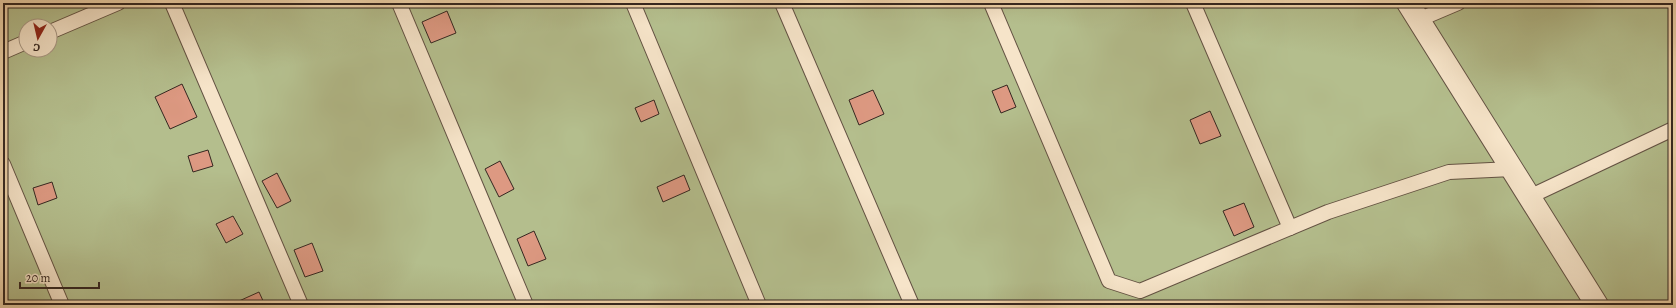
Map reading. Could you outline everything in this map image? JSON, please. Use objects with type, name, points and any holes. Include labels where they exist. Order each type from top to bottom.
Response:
[{"type":"street","points":[[1413,12],[1597,305]]},
{"type":"lane","points":[[58,29],[118,3]]},
{"type":"lane","points":[[172,3],[301,305]]},
{"type":"lane","points":[[398,3],[526,305]]},
{"type":"lane","points":[[633,3],[759,305]]},
{"type":"lane","points":[[782,3],[912,305]]},
{"type":"lane","points":[[991,3],[1109,281],[1140,291],[1328,212],[1449,172],[1512,169]]},
{"type":"lane","points":[[1193,3],[1290,228]]},
{"type":"lane","points":[[1413,12],[1458,3]]},
{"type":"lane","points":[[3,52],[18,45]]},
{"type":"lane","points":[[1529,197],[1673,129]]},
{"type":"lane","points":[[3,164],[62,305]]},
{"type":"green space","points":[[3,3],[1673,3],[1673,305],[3,305]]},
{"type":"building","points":[[447,11],[456,33],[431,43],[422,22]]},
{"type":"building","points":[[182,84],[197,117],[170,129],[155,97]]},
{"type":"building","points":[[1007,85],[1016,107],[1001,113],[992,91]]},
{"type":"building","points":[[873,90],[884,114],[859,125],[849,100]]},
{"type":"building","points":[[654,100],[659,114],[641,122],[635,108]]},
{"type":"building","points":[[1210,111],[1221,136],[1200,144],[1190,120]]},
{"type":"building","points":[[208,150],[213,166],[193,172],[188,156]]},
{"type":"building","points":[[500,161],[514,189],[499,197],[485,169]]},
{"type":"building","points":[[277,173],[291,201],[277,208],[262,181]]},
{"type":"building","points":[[684,175],[690,190],[663,202],[657,187]]},
{"type":"building","points":[[52,182],[57,198],[38,205],[33,188]]},
{"type":"building","points":[[1244,203],[1254,227],[1234,236],[1223,211]]},
{"type":"building","points":[[233,216],[243,234],[226,243],[216,224]]},
{"type":"building","points":[[534,231],[546,259],[528,266],[517,239]]},
{"type":"building","points":[[312,243],[323,271],[305,277],[294,250]]},
{"type":"building","points":[[259,292],[265,305],[241,305],[239,301]]}]
